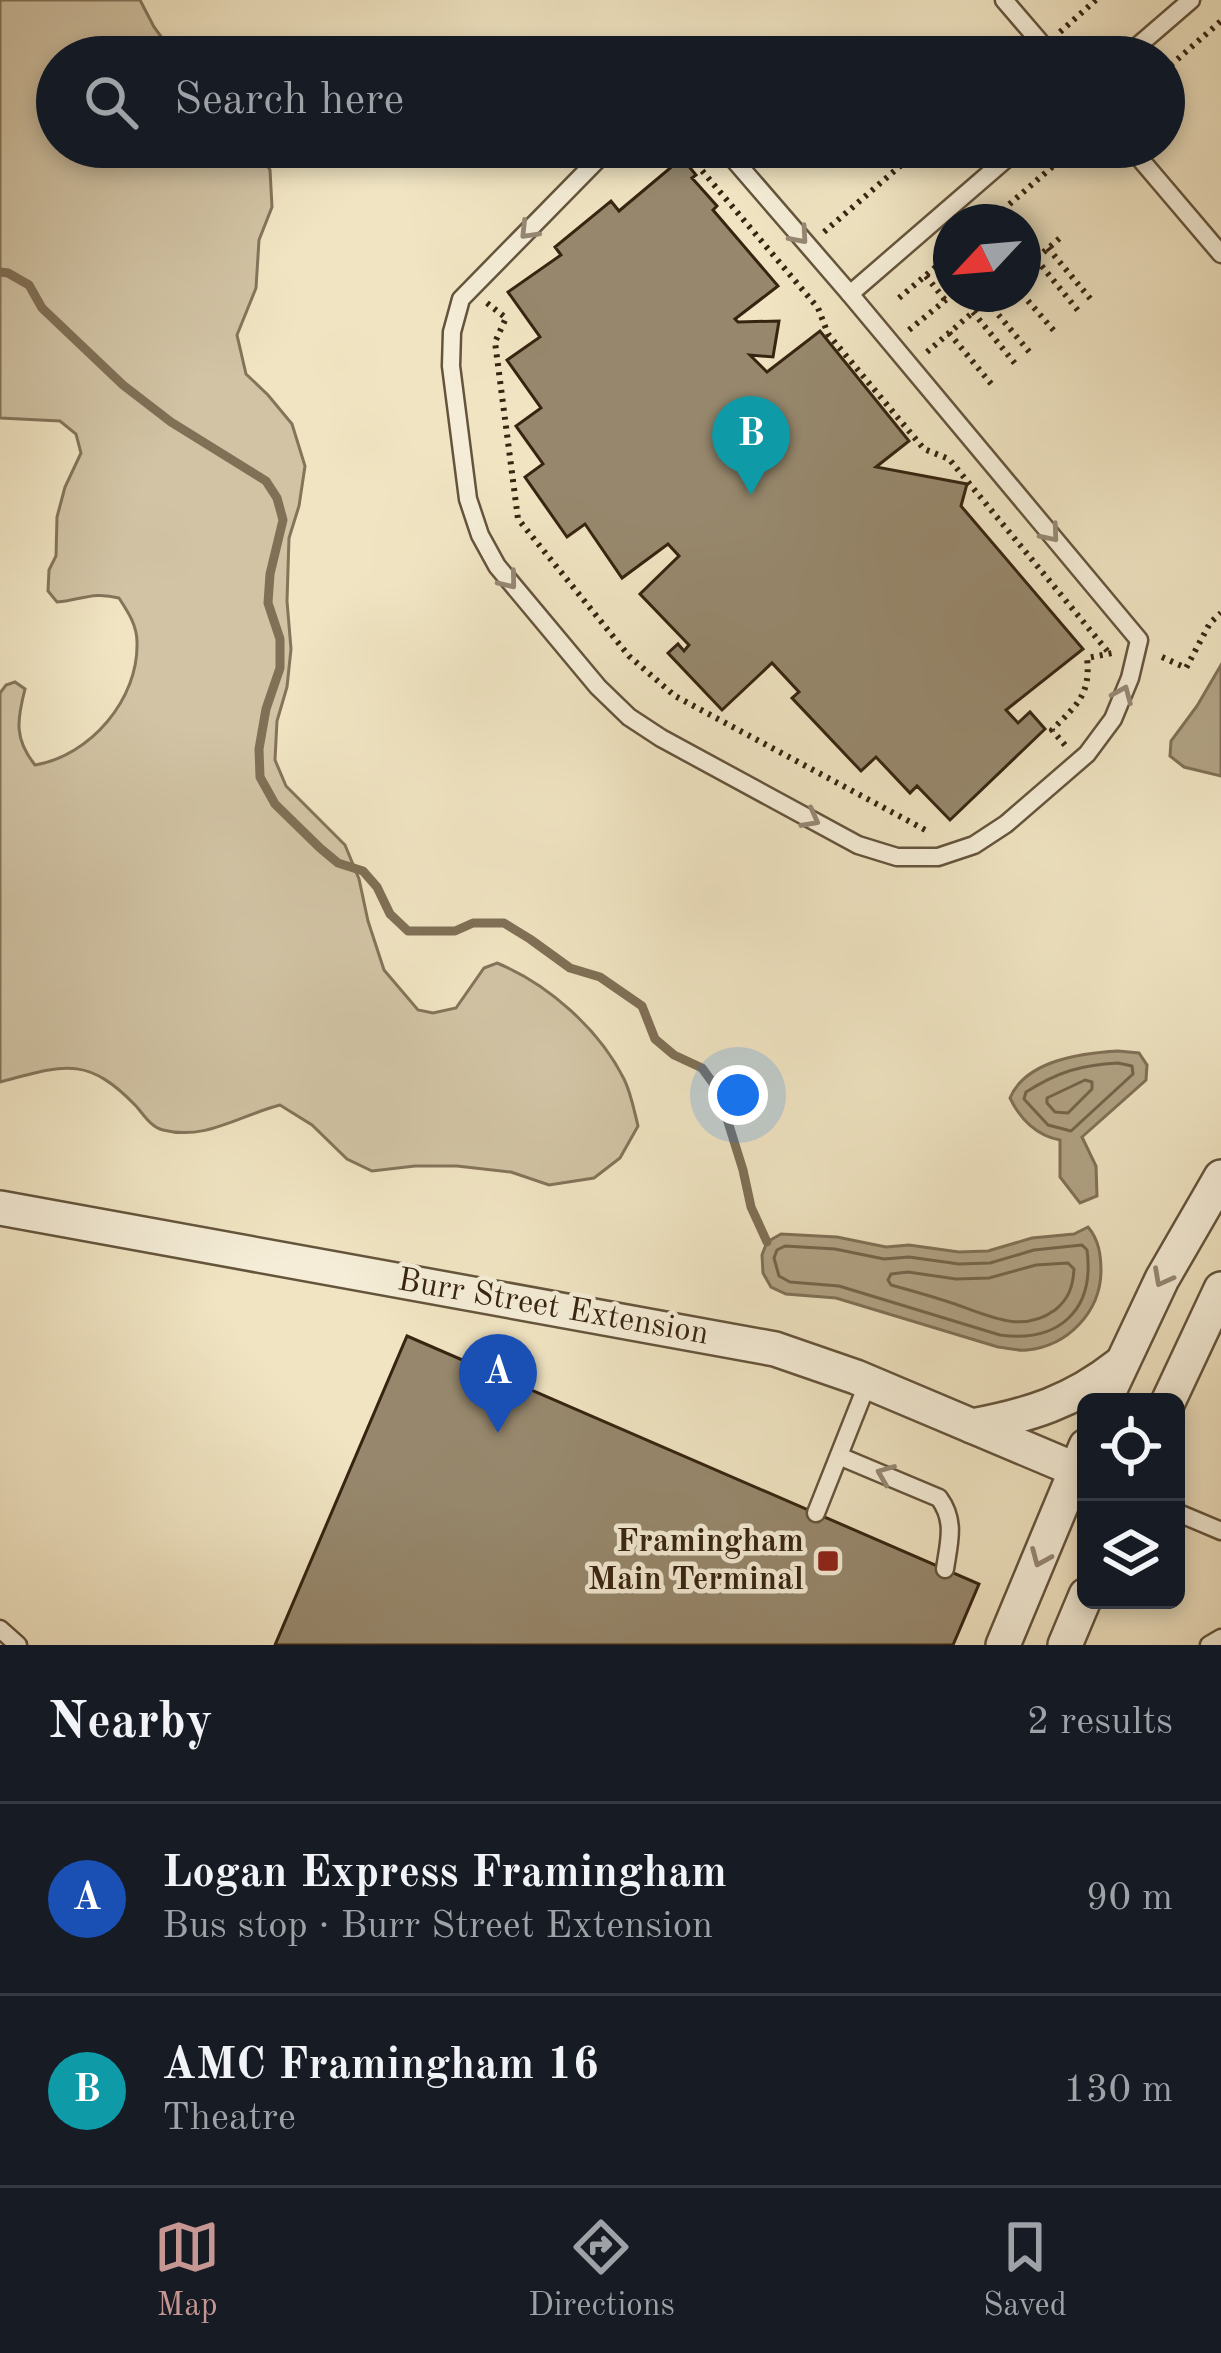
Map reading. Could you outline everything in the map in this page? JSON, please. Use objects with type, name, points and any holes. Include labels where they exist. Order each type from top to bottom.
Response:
[{"type":"street","points":[[1108,1393],[1162,1279],[1221,1177]]},
{"type":"street","name":"Burr Street Extension","points":[[0,1208],[756,1344],[813,1360],[972,1426],[1077,1461]]},
{"type":"street","points":[[1172,1393],[1221,1289]]},
{"type":"street","points":[[972,1426],[1046,1409],[1120,1364]]},
{"type":"street","points":[[1004,1645],[1077,1477]]},
{"type":"street","points":[[1065,1645],[1080,1609]]},
{"type":"lane","points":[[1004,0],[1035,36]]},
{"type":"lane","points":[[1149,36],[1191,0]]},
{"type":"lane","points":[[598,168],[461,299],[452,332],[451,366],[468,499],[479,535],[497,566],[598,687],[629,716],[858,845],[897,857],[938,857],[974,845],[1006,824],[1087,754],[1113,719],[1130,679],[1139,640],[741,168]]},
{"type":"lane","points":[[850,294],[997,168]]},
{"type":"lane","points":[[1148,168],[1221,254]]},
{"type":"lane","points":[[816,1513],[868,1382]]},
{"type":"lane","points":[[839,1456],[939,1498],[952,1525],[945,1569]]},
{"type":"lane","points":[[1185,1516],[1221,1532]]},
{"type":"lane","points":[[0,1629],[18,1645]]},
{"type":"lane","points":[[1209,1645],[1221,1639]]},
{"type":"path","points":[[1057,34],[1096,0]]},
{"type":"path","points":[[1185,53],[1221,21]]},
{"type":"path","points":[[701,168],[786,261],[818,308],[828,334],[924,449],[949,459],[1112,652],[1087,658],[1087,689],[1052,730],[1065,746]]},
{"type":"path","points":[[821,234],[898,168]]},
{"type":"path","points":[[1010,204],[1052,168]]},
{"type":"path","points":[[1041,254],[1060,238]]},
{"type":"path","points":[[1048,248],[1093,302]]},
{"type":"path","points":[[1041,265],[1080,313]]},
{"type":"path","points":[[899,298],[933,270]]},
{"type":"path","points":[[926,276],[933,284]]},
{"type":"path","points":[[500,290],[486,304],[506,318],[495,342],[518,519],[615,639],[675,696],[946,841]]},
{"type":"path","points":[[927,352],[973,312],[1017,366]]},
{"type":"path","points":[[996,312],[1031,354]]},
{"type":"path","points":[[1038,312],[1056,333]]},
{"type":"path","points":[[949,333],[993,386]]},
{"type":"path","points":[[1162,657],[1186,668],[1202,635],[1221,613]]},
{"type":"shaded area","points":[[0,0],[140,0],[161,36],[36,36],[36,168],[270,170],[272,207],[259,240],[256,288],[237,335],[246,374],[292,424],[305,466],[289,538],[291,649],[275,760],[286,786],[345,845],[384,970],[418,1010],[433,1013],[456,1008],[484,968],[497,963],[553,996],[601,1043],[626,1084],[638,1126],[620,1158],[594,1178],[549,1185],[511,1172],[457,1166],[372,1171],[347,1159],[312,1125],[280,1105],[208,1130],[179,1132],[155,1126],[103,1078],[74,1068],[0,1082],[0,693],[15,682],[25,689],[19,720],[23,747],[35,765],[55,759],[92,737],[120,704],[130,684],[137,642],[134,624],[119,598],[94,596],[57,602],[48,591],[49,570],[56,556],[57,517],[81,453],[76,434],[60,421],[0,418]]},
{"type":"water","points":[[1221,665],[1221,776],[1184,767],[1170,756],[1171,741]]},
{"type":"water","points":[[1139,1053],[1147,1065],[1146,1080],[1082,1137],[1096,1166],[1097,1196],[1080,1203],[1060,1177],[1060,1140],[1030,1125],[1010,1098],[1018,1085],[1042,1067],[1072,1057]]},
{"type":"water","points":[[1088,1227],[1101,1260],[1095,1300],[1068,1334],[1027,1350],[998,1347],[836,1298],[786,1294],[771,1287],[763,1273],[767,1242],[781,1234],[959,1252],[988,1251]]},
{"type":"building","points":[[670,168],[690,168],[696,175],[692,178],[717,206],[713,210],[778,286],[735,319],[779,321],[773,357],[750,355],[767,372],[820,331],[909,441],[876,467],[967,484],[961,506],[1083,649],[1006,710],[1018,723],[1030,712],[1045,729],[950,820],[917,786],[910,793],[876,757],[861,771],[792,698],[799,692],[772,663],[722,710],[668,653],[678,644],[684,651],[689,645],[640,594],[679,556],[668,544],[622,578],[585,524],[567,537],[525,477],[543,464],[516,426],[541,408],[507,360],[540,337],[508,292],[561,255],[555,247],[611,201],[619,211]]},
{"type":"building","points":[[407,1336],[979,1584],[953,1645],[275,1645]]},
{"type":"waterway","points":[[0,272],[29,285],[42,308],[123,385],[171,422],[266,481],[277,498],[283,520],[268,603],[280,639],[280,668],[259,749],[260,777],[275,804],[338,863],[363,871],[390,914],[408,931],[455,931],[473,923],[504,923],[570,968],[600,977],[642,1006],[655,1039],[674,1055],[702,1068],[718,1090],[751,1207],[767,1242]]},
{"type":"place","name":"AMC Framingham 16","points":[[751,495]]},
{"type":"place","name":"Logan Express Framingham","points":[[498,1433]]},
{"type":"place","name":"Framingham Main Terminal","points":[[828,1561]]}]
